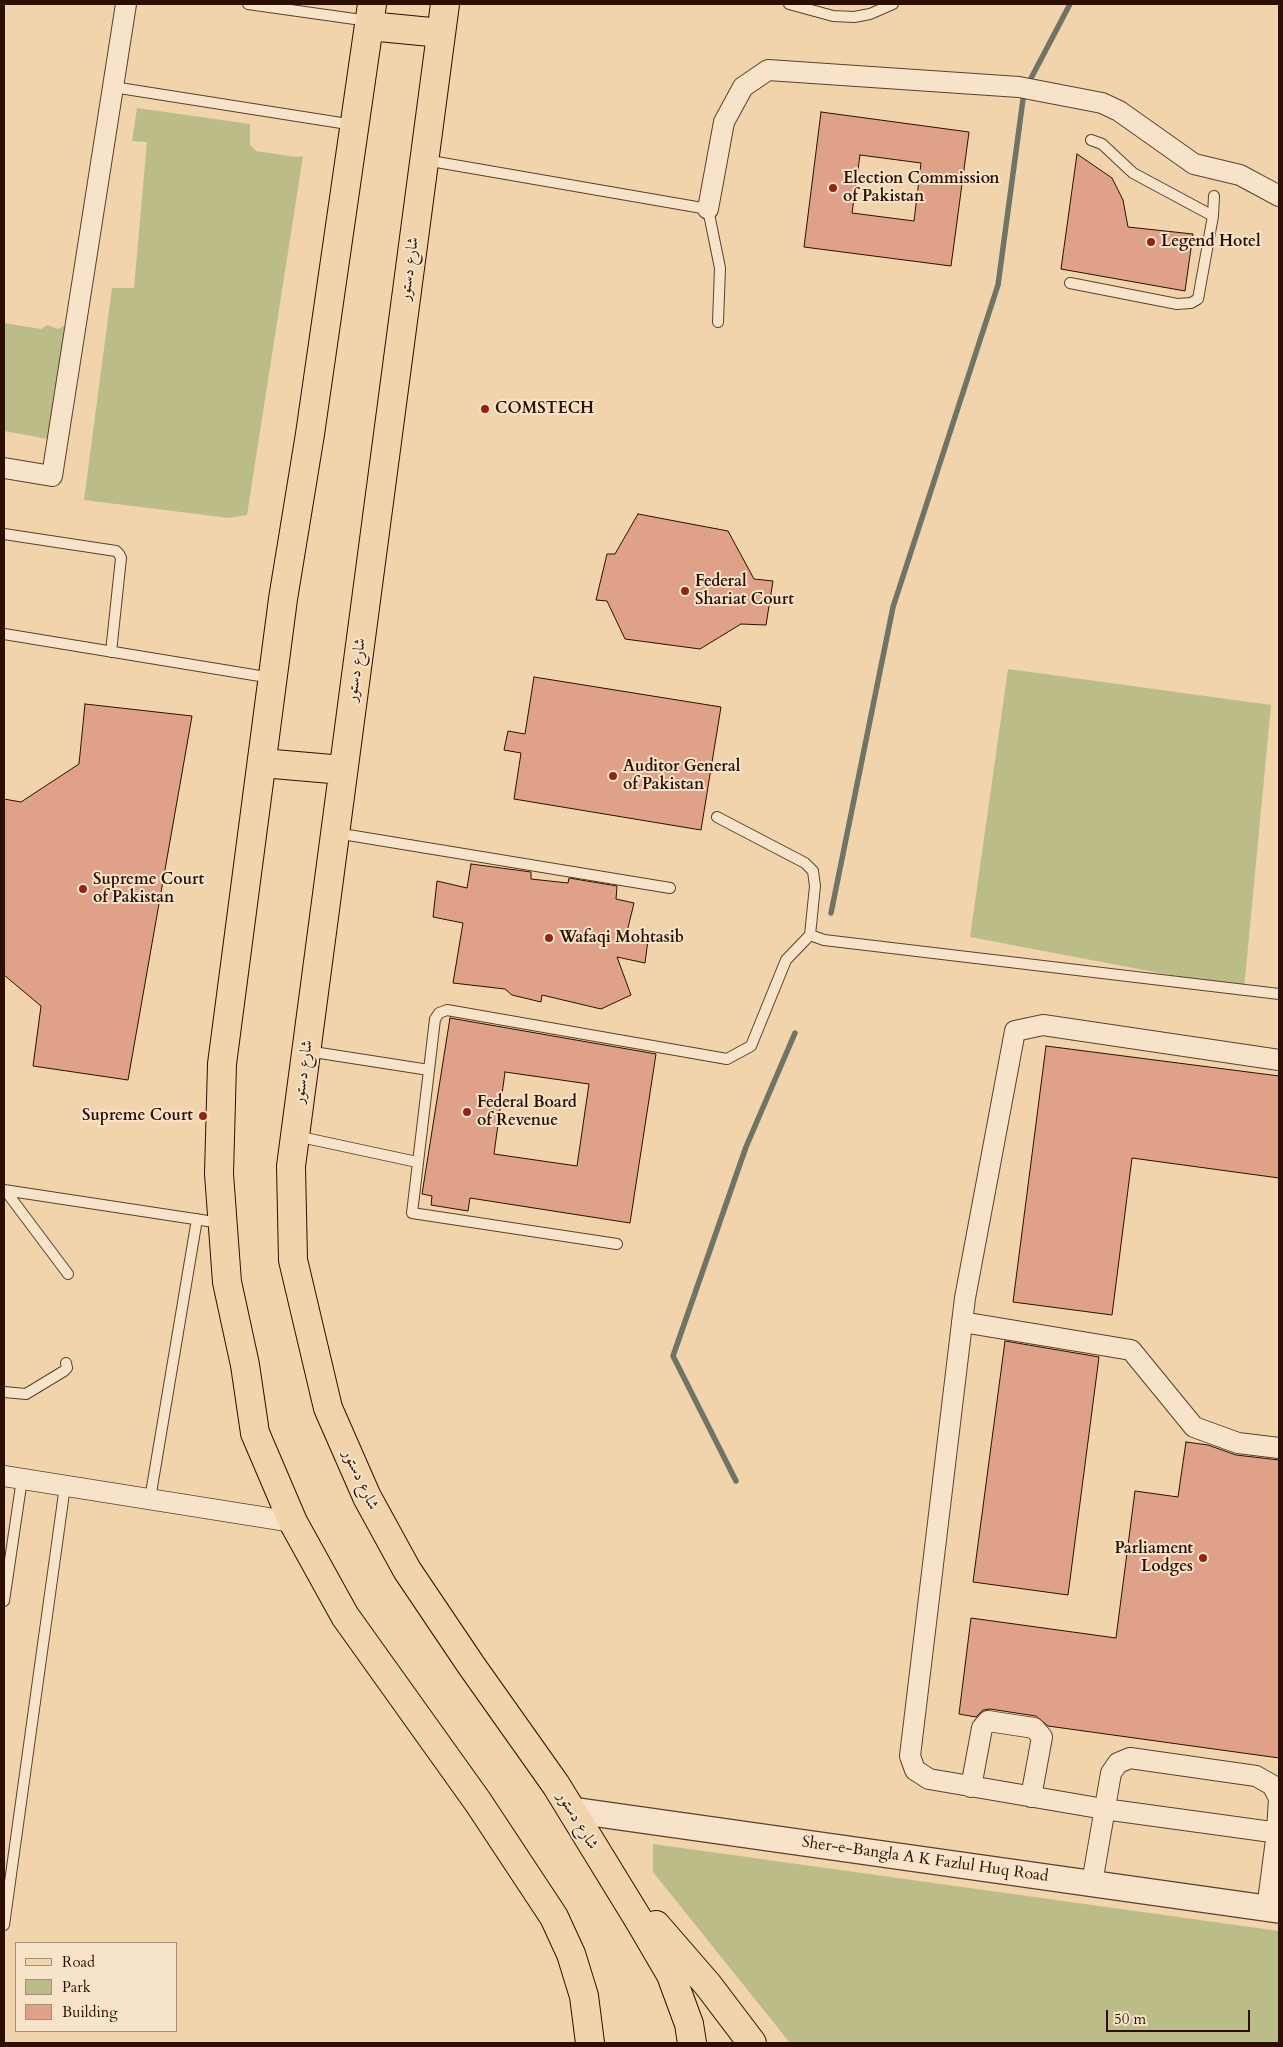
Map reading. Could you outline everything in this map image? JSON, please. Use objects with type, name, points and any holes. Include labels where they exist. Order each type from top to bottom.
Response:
[{"type":"main road","name":"شارع دستور","points":[[445,4],[291,1166],[293,1260],[328,1408],[367,1497],[407,1570],[571,1810],[671,1975],[689,2024],[692,2043]]},
{"type":"main road","points":[[441,34],[370,17],[310,434],[283,599],[222,1064],[219,1174],[210,1221],[227,1282],[244,1365],[255,1434],[293,1522],[345,1616],[483,1810],[554,1917],[571,1954],[584,1996],[590,2043]]},
{"type":"main road","points":[[262,763],[343,770]]},
{"type":"main road","points":[[618,1889],[664,1934],[708,1985],[752,2043]]},
{"type":"street","points":[[4,468],[52,476],[126,4]]},
{"type":"street","points":[[708,209],[724,122],[743,87],[768,70],[1019,87],[1102,103],[1119,110],[1194,164],[1217,176],[1240,175],[1279,196]]},
{"type":"street","points":[[1278,1833],[1104,1809],[929,1779],[915,1770],[910,1756],[962,1322],[1015,1031],[1043,1025],[1279,1060]]},
{"type":"street","points":[[962,1322],[1131,1350],[1194,1427],[1238,1444],[1279,1448]]},
{"type":"street","points":[[13,1478],[293,1522]]},
{"type":"street","points":[[971,1786],[982,1728],[988,1721],[1034,1728],[1042,1737],[1031,1797]]},
{"type":"street","points":[[1092,1884],[1111,1773],[1118,1763],[1130,1758],[1256,1776],[1272,1785],[1279,1798],[1273,1910]]},
{"type":"street","name":"Sher-e-Bangla A K Fazlul Huq Road","points":[[571,1810],[1273,1910]]},
{"type":"lane","points":[[248,4],[370,17]]},
{"type":"lane","points":[[789,4],[833,16],[854,17],[870,14],[893,4]]},
{"type":"lane","points":[[113,87],[355,126]]},
{"type":"lane","points":[[1091,140],[1102,144],[1133,173],[1213,216]]},
{"type":"lane","points":[[424,160],[708,209],[720,268],[718,322]]},
{"type":"lane","points":[[1070,283],[1177,304],[1190,303],[1198,298],[1213,216],[1214,196]]},
{"type":"lane","points":[[4,534],[116,551],[119,554],[121,558],[111,652]]},
{"type":"lane","points":[[4,634],[273,679]]},
{"type":"lane","points":[[617,1244],[412,1213],[435,1019],[440,1013],[447,1010],[727,1059],[751,1046],[786,960],[810,936],[815,886],[813,871],[806,863],[717,818]]},
{"type":"lane","points":[[335,833],[670,888]]},
{"type":"lane","points":[[810,936],[824,940],[1279,994]]},
{"type":"lane","points":[[306,1051],[429,1070]]},
{"type":"lane","points":[[295,1136],[417,1162]]},
{"type":"lane","points":[[4,1190],[210,1221],[150,1499]]},
{"type":"lane","points":[[4,1190],[68,1274]]},
{"type":"lane","points":[[4,1392],[26,1394],[64,1372],[67,1368],[66,1363]]},
{"type":"lane","points":[[4,1601],[13,1478]]},
{"type":"lane","points":[[4,1925],[65,1486]]},
{"type":"green space","points":[[137,108],[250,124],[250,145],[256,151],[296,157],[303,156],[247,515],[229,518],[84,500],[112,288],[134,288],[147,142],[132,141]]},
{"type":"green space","points":[[4,323],[41,329],[47,325],[58,329],[66,325],[53,440],[4,431]]},
{"type":"green space","points":[[1008,669],[1271,705],[1244,989],[970,937]]},
{"type":"green space","points":[[653,1844],[1279,1931],[1279,2043],[790,2043],[653,1872]]},
{"type":"building","name":"Election Commission of Pakistan","points":[[821,112],[969,132],[951,266],[804,247]],"holes":[[[860,155],[921,163],[914,221],[852,213]]]},
{"type":"building","points":[[1077,154],[1112,178],[1123,200],[1128,227],[1193,234],[1185,291],[1061,269]]},
{"type":"building","name":"Federal Shariat Court","points":[[638,514],[728,531],[754,579],[773,581],[766,625],[741,624],[700,649],[625,639],[607,601],[596,600],[607,554],[615,554]]},
{"type":"building","name":"Auditor General of Pakistan","points":[[534,677],[721,707],[701,830],[514,799],[521,753],[504,750],[508,731],[525,734]]},
{"type":"building","name":"Supreme Court of Pakistan","points":[[85,704],[192,716],[128,1080],[33,1066],[41,1006],[4,975],[4,799],[21,802],[79,764]]},
{"type":"building","name":"Wafaqi Mohtasib","points":[[471,864],[531,872],[531,879],[568,883],[569,878],[617,886],[616,899],[634,903],[626,936],[648,940],[645,963],[617,957],[631,995],[601,1009],[542,995],[541,1002],[512,995],[505,989],[453,983],[463,923],[433,917],[437,881],[467,888]]},
{"type":"building","name":"Federal Board of Revenue","points":[[450,1018],[656,1054],[630,1223],[470,1198],[468,1211],[431,1205],[432,1196],[422,1194]],"holes":[[[505,1072],[589,1084],[577,1166],[494,1154]]]},
{"type":"building","points":[[1046,1046],[1279,1076],[1279,1178],[1132,1158],[1112,1315],[1013,1302]]},
{"type":"building","points":[[1005,1341],[1099,1357],[1068,1595],[973,1582]]},
{"type":"building","name":"Parliament Lodges","points":[[1186,1442],[1208,1445],[1236,1455],[1279,1460],[1279,1758],[1048,1726],[1036,1716],[990,1709],[983,1710],[976,1717],[959,1714],[971,1618],[1116,1638],[1135,1491],[1178,1497]]},
{"type":"waterway","points":[[1028,84],[1070,4]]},
{"type":"waterway","points":[[831,913],[893,607],[998,285],[1024,92]]},
{"type":"waterway","points":[[736,1481],[673,1356],[746,1147],[795,1033]]},
{"type":"place","name":"Election Commission of Pakistan","points":[[833,188]]},
{"type":"place","name":"Legend Hotel","points":[[1151,242]]},
{"type":"place","name":"COMSTECH","points":[[485,409]]},
{"type":"place","name":"Federal Shariat Court","points":[[685,591]]},
{"type":"place","name":"Auditor General of Pakistan","points":[[613,776]]},
{"type":"place","name":"Supreme Court of Pakistan","points":[[83,889]]},
{"type":"place","name":"Wafaqi Mohtasib","points":[[549,938]]},
{"type":"place","name":"Federal Board of Revenue","points":[[467,1112]]},
{"type":"place","name":"Supreme Court","points":[[203,1116]]},
{"type":"place","name":"Parliament Lodges","points":[[1203,1558]]}]
